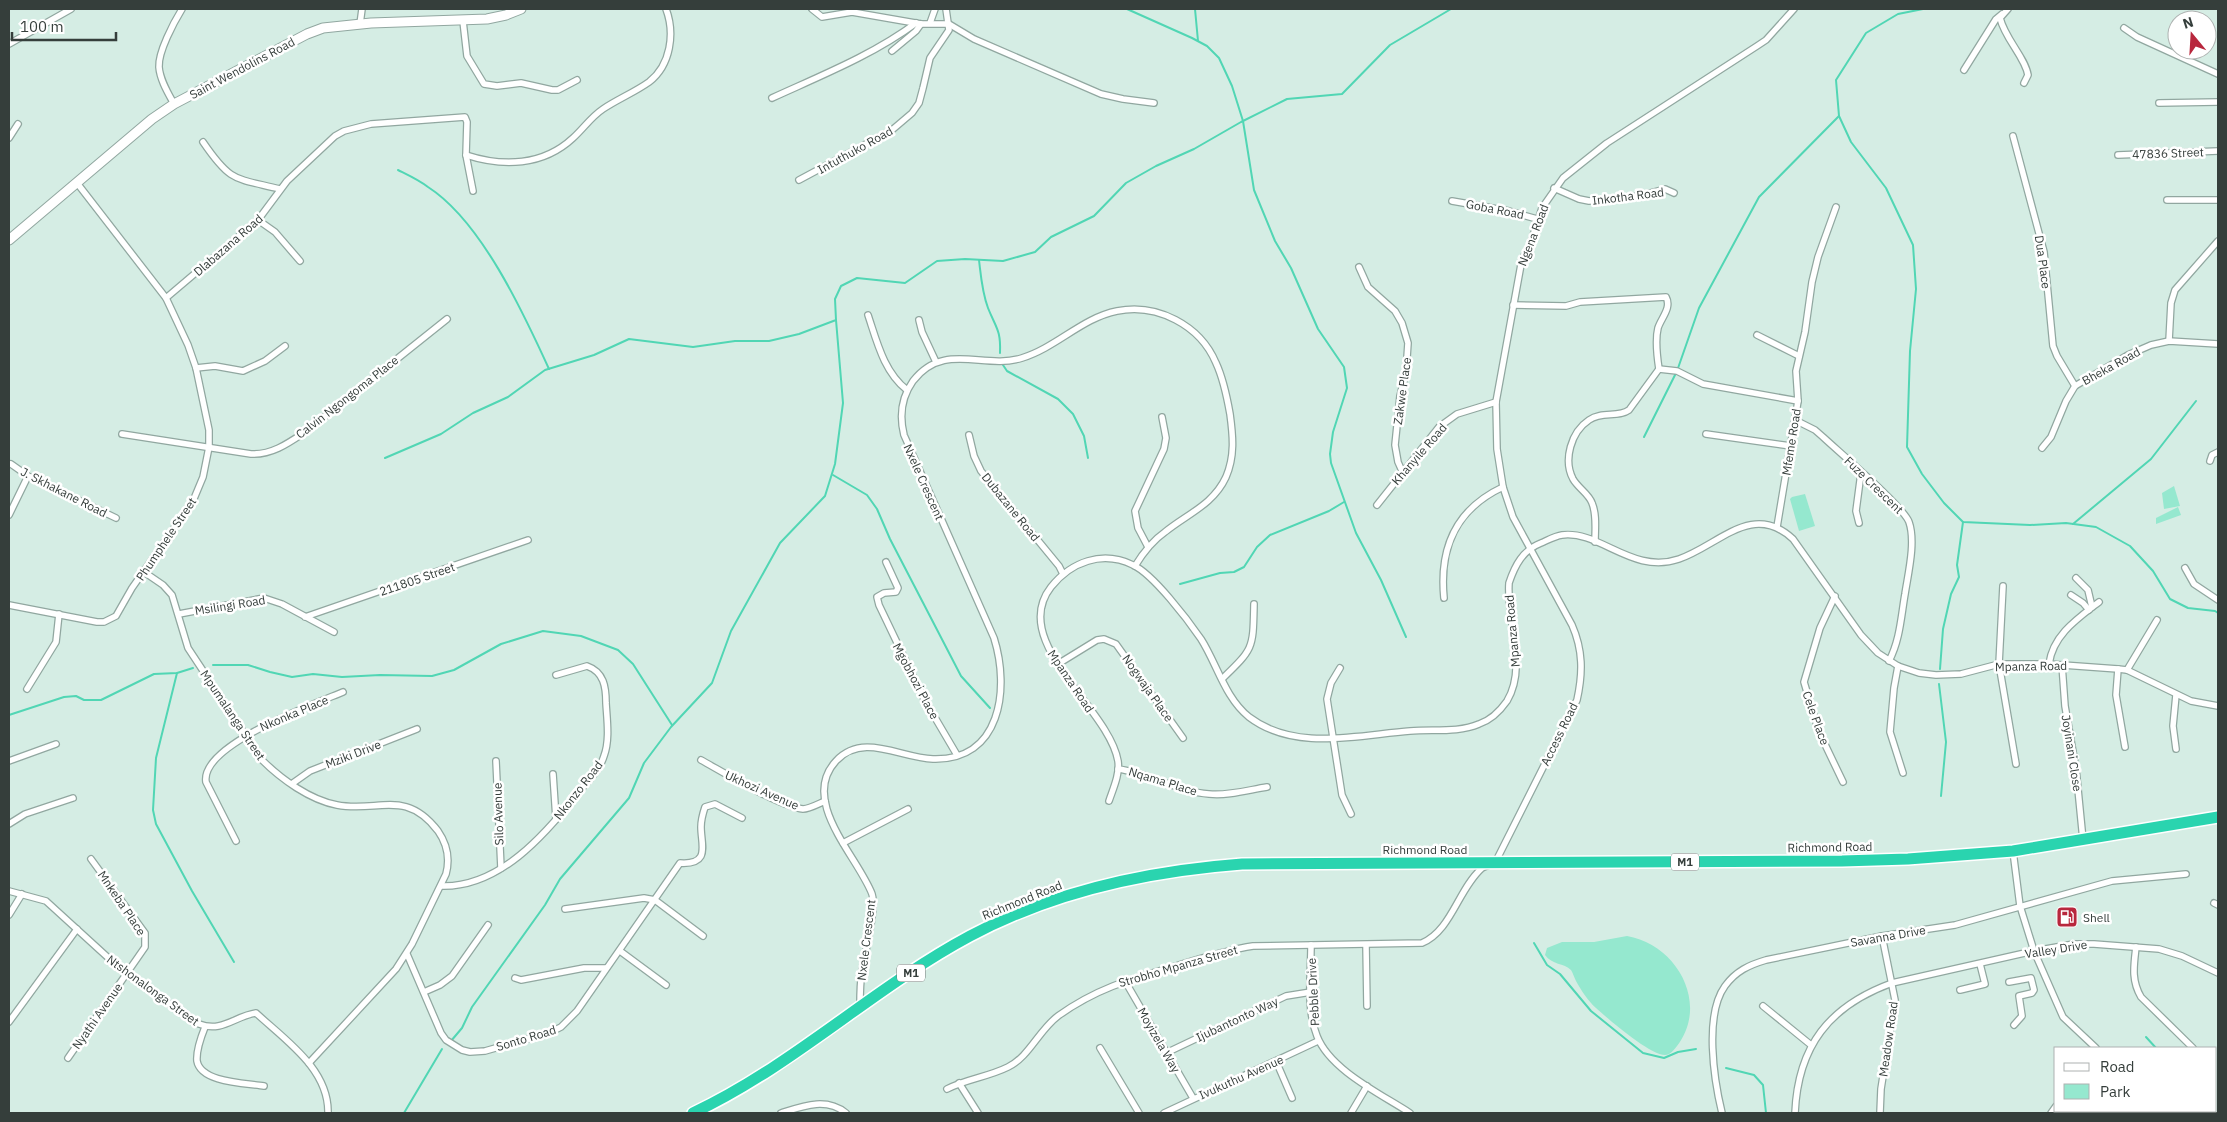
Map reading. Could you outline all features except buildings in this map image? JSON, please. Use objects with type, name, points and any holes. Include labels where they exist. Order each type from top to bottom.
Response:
[{"type":"highway","name":"Richmond Road","points":[[693,1113],[730,1096],[767,1073],[938,956],[971,936],[1049,902],[1149,874],[1242,864],[1842,861],[1908,859],[2013,851],[2218,817]]},
{"type":"street","points":[[9,44],[71,9]]},
{"type":"street","points":[[174,104],[159,68],[164,47],[182,9]]},
{"type":"street","points":[[360,24],[362,9]]},
{"type":"street","name":"Saint Wendolins Road","points":[[9,240],[152,119],[174,104],[307,34],[330,26],[463,21],[506,15],[521,9]]},
{"type":"street","points":[[473,191],[466,155],[497,162],[525,162],[542,157],[566,144],[587,121],[605,107],[644,85],[656,75],[665,61],[670,44],[671,25],[666,9]]},
{"type":"street","points":[[812,9],[822,17],[852,12],[918,23],[949,24],[974,39],[1101,94],[1154,103]]},
{"type":"street","points":[[930,23],[935,9]]},
{"type":"street","points":[[946,9],[949,24]]},
{"type":"street","name":"Ngena Road","points":[[1529,548],[1513,517],[1504,486],[1497,449],[1496,402],[1522,259],[1529,248],[1537,219],[1554,188],[1586,158],[1766,40],[1794,9]]},
{"type":"street","points":[[1964,70],[1998,17],[2006,11]]},
{"type":"street","points":[[2006,11],[2000,18],[2002,26],[2027,68],[2028,75],[2024,83]]},
{"type":"street","points":[[463,21],[468,56],[484,84],[497,86],[521,83],[558,90],[577,80]]},
{"type":"street","points":[[892,51],[916,31],[918,23]]},
{"type":"street","points":[[772,98],[836,68],[918,23]]},
{"type":"street","name":"Intuthuko Road","points":[[799,180],[892,130],[912,113],[919,103],[930,58],[947,34],[949,24]]},
{"type":"street","points":[[2124,28],[2137,38],[2218,74]]},
{"type":"street","points":[[2159,103],[2218,102]]},
{"type":"street","name":"Dlabazana Road","points":[[166,298],[258,220],[272,204],[280,189],[335,136],[349,129],[372,124],[457,116],[465,118],[467,122],[466,155]]},
{"type":"street","points":[[9,138],[18,124]]},
{"type":"street","name":"Dua Place","points":[[2013,136],[2044,252],[2053,346],[2059,361],[2074,386]]},
{"type":"street","points":[[203,142],[215,160],[233,177],[250,183],[280,189]]},
{"type":"street","name":"47836 Street","points":[[2118,155],[2218,151]]},
{"type":"street","name":"Phumphele Street","points":[[60,614],[104,622],[116,616],[200,488],[209,448],[208,417],[196,368],[188,345],[166,298],[77,183]]},
{"type":"street","name":"Inkotha Road","points":[[1554,188],[1579,200],[1589,201],[1639,196],[1665,189],[1674,193]]},
{"type":"street","points":[[2167,200],[2218,200]]},
{"type":"street","name":"Goba Road","points":[[1452,201],[1510,211],[1537,219]]},
{"type":"street","name":"Mfeme Road","points":[[1777,527],[1798,401],[1795,381],[1798,356],[1805,332],[1818,257],[1836,206]]},
{"type":"street","points":[[258,220],[268,226],[300,261]]},
{"type":"street","points":[[2169,341],[2171,303],[2175,290],[2218,241]]},
{"type":"street","name":"Zakwe Place","points":[[1360,267],[1368,287],[1395,311],[1402,323],[1408,343],[1406,372],[1400,396],[1395,445],[1398,462],[1402,471]]},
{"type":"street","points":[[1513,305],[1566,306],[1580,302],[1668,298],[1668,304],[1658,328],[1659,369],[1629,410],[1618,414],[1603,414],[1588,421],[1574,437],[1571,445],[1568,460],[1570,471],[1574,480],[1593,505],[1595,542]]},
{"type":"street","points":[[868,315],[890,372],[906,390],[918,375],[936,362],[957,358],[1018,359],[1047,347],[1096,317],[1126,310],[1135,309],[1169,316],[1193,331],[1203,341],[1219,370],[1229,412],[1233,456],[1226,476],[1212,499],[1164,532],[1148,547],[1135,566]]},
{"type":"street","name":"Calvin Ngongoma Place","points":[[122,434],[259,455],[269,453],[292,441],[447,319]]},
{"type":"street","points":[[919,320],[936,362]]},
{"type":"street","points":[[1757,334],[1798,356]]},
{"type":"street","name":"Bheka Road","points":[[2042,448],[2051,437],[2074,386],[2140,349],[2169,341],[2218,344]]},
{"type":"street","points":[[196,368],[215,366],[243,371],[265,362],[285,346]]},
{"type":"street","points":[[1659,369],[1677,371],[1704,384],[1798,401]]},
{"type":"street","name":"Nxele Crescent","points":[[860,1009],[861,975],[873,897],[843,843],[825,802],[824,784],[829,771],[835,762],[856,748],[869,747],[932,759],[957,755],[978,743],[994,723],[1001,701],[1001,662],[994,638],[904,435],[901,413],[906,390]]},
{"type":"street","name":"Khanyile Road","points":[[1377,505],[1402,471],[1449,419],[1474,408],[1496,402]]},
{"type":"street","points":[[1148,547],[1138,528],[1135,511],[1164,449],[1166,438],[1162,417]]},
{"type":"street","name":"Fuze Crescent","points":[[1795,420],[1815,430],[1904,513],[1909,520],[1911,530],[1908,574],[1897,643],[1889,660]]},
{"type":"street","points":[[1706,434],[1791,446]]},
{"type":"street","name":"Dubazane Road","points":[[969,436],[974,456],[981,471],[1059,566],[1063,574]]},
{"type":"street","points":[[2210,461],[2212,455],[2218,452]]},
{"type":"street","name":"J. Skhakane Road","points":[[11,464],[28,476],[116,518]]},
{"type":"street","points":[[1859,523],[1856,511],[1861,473]]},
{"type":"street","points":[[9,515],[28,476]]},
{"type":"street","points":[[1444,598],[1444,558],[1453,530],[1478,502],[1504,486]]},
{"type":"street","points":[[1529,548],[1562,535],[1577,536],[1630,558],[1650,562],[1670,562],[1697,552],[1743,526],[1762,524],[1777,527]]},
{"type":"street","name":"Mpanza Road","points":[[1777,527],[1793,539],[1861,634],[1878,653],[1898,666],[1920,673],[1936,675],[1961,674],[1999,664],[2048,664],[2127,670],[2176,695],[2205,705],[2218,706]]},
{"type":"street","name":"211805 Street","points":[[305,616],[528,540]]},
{"type":"street","name":"Mpanza Road","points":[[1108,801],[1118,769],[1115,750],[1110,739],[1058,664],[1048,646],[1040,622],[1044,598],[1063,574],[1075,565],[1110,558],[1135,566],[1159,587],[1202,640],[1222,679],[1240,708],[1248,716],[1265,728],[1301,737],[1334,740],[1409,731],[1456,729],[1478,725],[1493,716],[1506,701],[1515,678],[1509,583],[1512,572],[1529,548]]},
{"type":"street","name":"Access Road","points":[[1495,863],[1569,718],[1577,700],[1581,682],[1582,660],[1576,633],[1529,548]]},
{"type":"street","name":"Mgobhozi Place","points":[[886,562],[898,588],[895,592],[886,592],[877,597],[879,605],[924,699],[957,755]]},
{"type":"street","points":[[2185,568],[2194,584],[2218,600]]},
{"type":"street","name":"Mpumalanga Street","points":[[144,572],[168,590],[179,614],[188,648],[262,760],[272,770],[322,801],[338,805],[396,804],[411,809],[423,815],[434,826],[445,845],[448,865],[442,886],[406,954],[396,969],[309,1063]]},
{"type":"street","points":[[2076,578],[2088,590],[2090,608]]},
{"type":"street","points":[[2003,586],[1999,664],[2016,764]]},
{"type":"street","points":[[2071,595],[2090,608]]},
{"type":"street","name":"Cele Place","points":[[1835,596],[1820,628],[1804,682],[1819,732],[1843,782]]},
{"type":"street","name":"Msilingi Road","points":[[179,614],[264,598],[282,604],[334,632]]},
{"type":"street","points":[[2048,664],[2054,642],[2099,602]]},
{"type":"street","points":[[1222,679],[1251,649],[1254,633],[1254,604]]},
{"type":"street","points":[[9,605],[60,614],[56,642],[27,689]]},
{"type":"street","points":[[2127,670],[2157,620]]},
{"type":"street","name":"Nogwaja Place","points":[[1058,664],[1097,640],[1104,639],[1116,644],[1183,738]]},
{"type":"street","name":"Joyinani Close","points":[[2062,665],[2065,706],[2076,769],[2083,840]]},
{"type":"street","name":"Nkonzo Road","points":[[442,886],[469,884],[501,868],[524,851],[556,818],[600,766],[607,742],[604,680],[598,672],[587,666],[556,675]]},
{"type":"street","points":[[1898,666],[1890,732],[1904,773]]},
{"type":"street","points":[[1340,668],[1331,683],[1327,698],[1342,795],[1351,814]]},
{"type":"street","points":[[2118,669],[2116,695],[2125,746]]},
{"type":"street","name":"Nkonka Place","points":[[236,841],[206,782],[205,772],[246,735],[343,692]]},
{"type":"street","points":[[2176,695],[2174,715],[2176,749]]},
{"type":"street","name":"Mziki Drive","points":[[293,783],[310,771],[417,729]]},
{"type":"street","points":[[9,761],[56,744]]},
{"type":"street","name":"Ukhozi Avenue","points":[[701,760],[770,796],[798,807],[806,808],[825,802]]},
{"type":"street","name":"Silo Avenue","points":[[496,761],[501,868]]},
{"type":"street","name":"Nqama Place","points":[[1118,769],[1137,771],[1208,794],[1267,787]]},
{"type":"street","points":[[553,774],[556,818]]},
{"type":"street","points":[[9,824],[26,814],[73,798]]},
{"type":"street","name":"Sonto Road","points":[[406,954],[441,1033],[446,1040],[462,1050],[470,1052],[485,1050],[549,1033],[562,1027],[578,1011],[680,863],[687,864],[695,861],[702,853],[704,846],[701,819],[706,805],[714,804],[742,818]]},
{"type":"street","points":[[843,843],[908,809]]},
{"type":"street","points":[[2013,851],[2020,906],[2034,951],[2063,1017],[2095,1047]]},
{"type":"street","name":"Mnkeba Place","points":[[91,859],[145,933],[145,947],[126,974]]},
{"type":"street","name":"Strobho Mpanza Street","points":[[947,1090],[959,1083],[1008,1067],[1024,1053],[1046,1026],[1056,1018],[1101,990],[1124,981],[1231,950],[1274,945],[1422,943],[1441,928],[1458,900],[1482,868],[1495,863]]},
{"type":"street","name":"Savanna Drive","points":[[1722,1113],[1714,1065],[1713,1028],[1721,993],[1734,975],[1742,969],[1766,960],[1882,936],[1955,924],[2112,881],[2186,874]]},
{"type":"street","name":"Ntshonalonga Street","points":[[9,891],[46,901],[126,974],[205,1027],[227,1025],[256,1013],[309,1063]]},
{"type":"street","points":[[9,915],[22,894]]},
{"type":"street","points":[[565,909],[632,898],[655,900],[703,936]]},
{"type":"street","points":[[424,992],[440,985],[452,976],[488,925]]},
{"type":"street","points":[[9,1022],[77,929]]},
{"type":"street","name":"Meadow Road","points":[[1880,1113],[1881,1089],[1895,1000],[1882,936]]},
{"type":"street","name":"Valley Drive","points":[[1795,1113],[1796,1094],[1801,1070],[1811,1044],[1825,1025],[1841,1010],[1871,991],[1892,983],[2034,951],[2074,944],[2136,947],[2171,952],[2218,973]]},
{"type":"street","name":"Pebble Drive","points":[[1311,945],[1311,992],[1314,1026],[1318,1040],[1340,1066],[1367,1086],[1410,1113]]},
{"type":"street","points":[[1366,945],[1366,1006]]},
{"type":"street","points":[[2136,947],[2133,974],[2137,990],[2141,997],[2192,1047]]},
{"type":"street","points":[[620,951],[666,985]]},
{"type":"street","points":[[1960,990],[1984,984],[1980,964]]},
{"type":"street","points":[[515,978],[521,980],[584,968],[606,968]]},
{"type":"street","name":"Nyathi Avenue","points":[[68,1058],[126,974]]},
{"type":"street","points":[[2009,982],[2031,978],[2034,990],[2032,993],[2019,996],[2022,1016],[2014,1025]]},
{"type":"street","name":"Moyizela Way","points":[[1124,981],[1193,1098]]},
{"type":"street","name":"Ijubantonto Way","points":[[1166,1052],[1286,996],[1311,992]]},
{"type":"street","points":[[1762,1006],[1811,1044]]},
{"type":"street","points":[[205,1027],[197,1054],[201,1070],[214,1078],[264,1086]]},
{"type":"street","name":"Ivukuthu Avenue","points":[[1164,1113],[1318,1040]]},
{"type":"street","points":[[1100,1048],[1139,1113]]},
{"type":"street","points":[[1276,1061],[1292,1098]]},
{"type":"street","points":[[309,1063],[323,1086],[328,1100],[328,1113]]},
{"type":"street","points":[[959,1083],[978,1113]]},
{"type":"street","points":[[1351,1113],[1367,1086]]},
{"type":"street","points":[[781,1113],[814,1104],[834,1106],[846,1113]]},
{"type":"green space","points":[[2174,486],[2180,506],[2164,509],[2162,493]]},
{"type":"green space","points":[[1805,494],[1815,526],[1799,531],[1790,499]]},
{"type":"green space","points":[[2178,507],[2181,515],[2156,524],[2156,518]]},
{"type":"green space","points":[[1627,936],[1645,941],[1673,963],[1683,978],[1689,994],[1690,1012],[1686,1029],[1676,1048],[1667,1055],[1650,1049],[1619,1028],[1590,1002],[1571,970],[1551,961],[1545,955],[1547,948],[1562,942],[1594,942]]},
{"type":"waterway","points":[[1127,9],[1207,46],[1219,58],[1232,86],[1243,121],[1254,190],[1275,241],[1291,268],[1318,329],[1344,367],[1347,388],[1333,432],[1330,454],[1331,463],[1356,533],[1381,580],[1406,637]]},
{"type":"waterway","points":[[1195,9],[1198,41]]},
{"type":"waterway","points":[[385,458],[441,434],[473,413],[508,397],[545,370],[594,355],[629,339],[693,347],[735,341],[769,341],[799,334],[836,320],[835,299],[841,286],[857,278],[905,283],[937,261],[965,259],[1003,261],[1035,252],[1051,237],[1094,216],[1126,183],[1156,166],[1194,149],[1241,122],[1287,99],[1342,94],[1390,45],[1451,9]]},
{"type":"waterway","points":[[1923,9],[1898,14],[1866,33],[1836,80],[1839,116],[1851,142],[1886,188],[1913,245],[1916,289],[1910,351],[1907,447],[1922,474],[1944,503],[1963,522],[2030,525],[2066,523],[2096,527],[2130,546],[2153,571],[2170,599],[2188,608],[2218,613]]},
{"type":"waterway","points":[[1644,437],[1677,371],[1699,308],[1759,197],[1839,116]]},
{"type":"waterway","points":[[398,170],[428,187],[447,202],[483,244],[527,321],[549,369]]},
{"type":"waterway","points":[[979,260],[984,296],[999,334],[1000,353]]},
{"type":"waterway","points":[[451,1041],[462,1028],[472,1007],[545,905],[560,879],[629,798],[644,763],[671,727],[712,683],[731,631],[780,543],[825,496],[835,464],[843,403],[836,320]]},
{"type":"waterway","points":[[1003,365],[1007,371],[1058,399],[1073,414],[1084,436],[1088,458]]},
{"type":"waterway","points":[[2073,524],[2151,459],[2196,401]]},
{"type":"waterway","points":[[833,475],[867,495],[877,509],[890,539],[961,676],[990,708]]},
{"type":"waterway","points":[[1180,584],[1220,573],[1234,572],[1244,567],[1257,547],[1270,535],[1329,511],[1344,502]]},
{"type":"waterway","points":[[1940,669],[1943,629],[1951,594],[1959,577],[1957,565],[1963,522]]},
{"type":"waterway","points":[[213,665],[248,665],[292,677],[313,674],[342,677],[380,675],[432,676],[454,670],[501,644],[543,631],[581,636],[618,650],[633,664],[672,725]]},
{"type":"waterway","points":[[9,715],[64,697],[76,696],[84,700],[101,700],[154,674],[177,673],[193,668]]},
{"type":"waterway","points":[[177,673],[156,758],[153,810],[156,824],[192,891],[234,962]]},
{"type":"waterway","points":[[1939,684],[1946,742],[1941,796]]},
{"type":"waterway","points":[[1534,943],[1547,965],[1560,974],[1591,1011],[1643,1053],[1664,1058],[1678,1052],[1696,1049]]},
{"type":"waterway","points":[[2146,1037],[2155,1047]]},
{"type":"waterway","points":[[404,1113],[442,1049]]},
{"type":"waterway","points":[[1726,1068],[1754,1075],[1763,1085],[1766,1113]]},
{"type":"place","name":"Shell","points":[[2067,917]]}]
